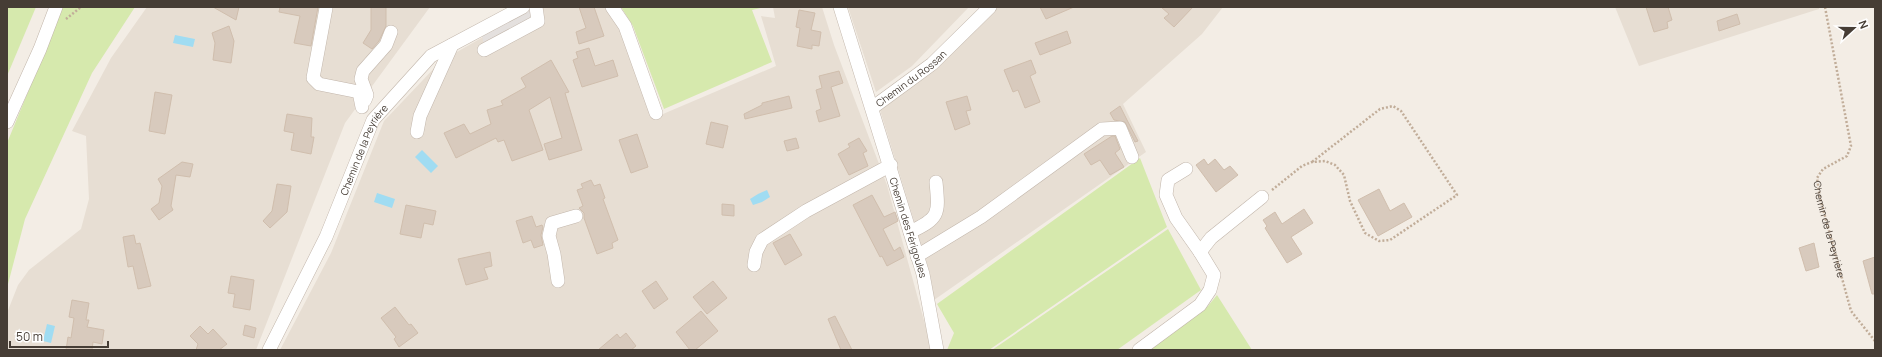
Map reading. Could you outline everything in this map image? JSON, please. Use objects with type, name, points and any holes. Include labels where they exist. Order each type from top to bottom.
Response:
[{"type":"street","points":[[7,122],[40,49],[56,7]]},
{"type":"street","name":"Chemin de la Peyrière","points":[[269,350],[326,237],[373,120],[431,56],[523,7]]},
{"type":"street","points":[[484,50],[538,21],[536,7]]},
{"type":"street","points":[[612,7],[625,26],[656,113]]},
{"type":"street","name":"Chemin du Rossan","points":[[840,7],[872,108],[932,64],[990,7]]},
{"type":"street","points":[[326,8],[313,78],[319,84],[359,92],[362,107],[367,95],[361,79],[363,71],[386,45],[390,32]]},
{"type":"street","points":[[417,132],[420,116],[452,45]]},
{"type":"street","name":"Chemin des Férigoules","points":[[872,108],[923,274],[937,350]]},
{"type":"street","points":[[918,256],[981,217],[1102,129],[1120,128],[1132,156]]},
{"type":"street","points":[[754,265],[756,252],[762,240],[806,211],[890,165]]},
{"type":"street","points":[[1139,350],[1200,304],[1210,290],[1214,274],[1176,218],[1166,196],[1168,180],[1186,168]]},
{"type":"street","points":[[910,232],[932,220],[938,207],[936,182]]},
{"type":"street","points":[[1200,252],[1211,238],[1262,197]]},
{"type":"street","points":[[558,281],[554,254],[549,236],[552,223],[576,216]]},
{"type":"path","name":"Chemin de la Peyrière","points":[[1825,7],[1851,146],[1847,156],[1823,168],[1817,178],[1820,198],[1851,311],[1875,341]]},
{"type":"path","points":[[1262,197],[1302,166],[1312,162],[1380,109],[1394,106],[1401,111],[1457,195],[1390,240],[1379,241],[1365,233],[1350,201],[1344,175],[1334,165],[1325,161],[1312,162]]},
{"type":"shaded area","points":[[147,7],[430,7],[345,123],[256,350],[7,350],[7,313],[18,285],[29,270],[81,229],[89,199],[86,136],[72,131],[111,58]]},
{"type":"shaded area","points":[[536,7],[619,7],[663,114],[776,66],[761,16],[775,18],[773,7],[822,7],[834,45],[887,185],[932,350],[280,350],[331,253],[384,121],[441,61]]},
{"type":"shaded area","points":[[848,7],[969,7],[912,66],[876,92]]},
{"type":"shaded area","points":[[997,7],[1223,7],[1202,34],[1123,104],[1146,152],[934,300],[930,273],[880,110],[936,70]]},
{"type":"shaded area","points":[[1615,7],[1819,7],[1819,9],[1639,66]]},
{"type":"shaded area","points":[[530,10],[532,19],[484,46],[482,35]]},
{"type":"green space","points":[[7,7],[36,7],[7,76]]},
{"type":"green space","points":[[63,7],[135,7],[92,73],[25,219],[7,288],[7,143]]},
{"type":"green space","points":[[621,7],[765,7],[752,10],[772,62],[664,109],[633,26]]},
{"type":"green space","points":[[1140,158],[1167,227],[989,350],[947,350],[954,333],[937,304]]},
{"type":"green space","points":[[1168,229],[1201,290],[1117,350],[992,350]]},
{"type":"green space","points":[[1217,295],[1252,350],[1149,350],[1208,306]]},
{"type":"water","points":[[175,35],[195,39],[193,47],[173,43]]},
{"type":"water","points":[[422,150],[438,166],[431,173],[415,157]]},
{"type":"water","points":[[767,190],[770,197],[753,205],[750,199]]},
{"type":"water","points":[[377,193],[395,199],[392,208],[374,202]]},
{"type":"water","points":[[47,324],[55,326],[51,343],[43,341]]},
{"type":"building","points":[[213,7],[239,7],[236,20]]},
{"type":"building","points":[[280,7],[318,7],[311,46],[294,43],[300,16],[279,12]]},
{"type":"building","points":[[371,7],[386,7],[386,26],[379,41],[372,49],[363,43],[371,30]]},
{"type":"building","points":[[579,7],[594,7],[604,36],[579,44],[576,32],[586,28]]},
{"type":"building","points":[[1040,7],[1074,7],[1046,19]]},
{"type":"building","points":[[1161,7],[1193,7],[1174,27],[1164,18],[1169,14]]},
{"type":"building","points":[[1646,7],[1668,7],[1672,20],[1667,22],[1668,28],[1654,32]]},
{"type":"building","points":[[799,10],[815,13],[811,30],[821,32],[819,46],[812,45],[812,49],[797,46],[800,28],[796,27]]},
{"type":"building","points":[[1737,14],[1740,24],[1719,31],[1717,21]]},
{"type":"building","points":[[229,26],[234,41],[231,63],[213,60],[215,43],[212,33]]},
{"type":"building","points":[[1067,31],[1071,43],[1040,55],[1035,43]]},
{"type":"building","points":[[589,48],[595,66],[613,60],[618,76],[582,87],[573,60],[578,58],[576,52]]},
{"type":"building","points":[[551,60],[569,92],[565,93],[582,150],[549,160],[544,144],[562,138],[550,97],[529,110],[543,150],[512,161],[504,140],[498,142],[496,138],[456,158],[444,133],[464,124],[470,134],[491,124],[487,110],[503,105],[501,101],[526,87],[521,78]]},
{"type":"building","points":[[1031,60],[1036,73],[1030,76],[1040,102],[1025,108],[1018,90],[1013,92],[1004,70]]},
{"type":"building","points":[[839,71],[843,83],[831,87],[840,116],[819,122],[816,111],[821,109],[816,90],[822,88],[819,76]]},
{"type":"building","points":[[155,92],[172,95],[165,134],[149,131]]},
{"type":"building","points":[[789,96],[792,108],[745,119],[744,114],[762,105],[762,103]]},
{"type":"building","points":[[967,96],[971,110],[966,111],[970,124],[955,130],[946,102]]},
{"type":"building","points":[[1120,106],[1138,141],[1135,142],[1125,122],[1114,120],[1110,113]]},
{"type":"building","points":[[287,114],[312,118],[311,137],[314,137],[311,154],[291,150],[294,133],[284,131]]},
{"type":"building","points":[[711,122],[728,126],[723,148],[706,144]]},
{"type":"building","points":[[637,134],[648,167],[631,173],[619,140]]},
{"type":"building","points":[[1112,136],[1115,136],[1120,149],[1115,153],[1124,167],[1110,175],[1100,160],[1091,165],[1084,154]]},
{"type":"building","points":[[796,138],[799,148],[787,151],[784,141]]},
{"type":"building","points":[[859,138],[867,151],[863,153],[868,166],[849,175],[838,154],[850,147],[848,144]]},
{"type":"building","points":[[1204,159],[1208,165],[1215,159],[1224,170],[1230,166],[1238,175],[1216,192],[1196,165]]},
{"type":"building","points":[[182,162],[193,164],[190,177],[176,175],[171,206],[173,210],[159,220],[151,209],[159,203],[162,186],[158,179]]},
{"type":"building","points":[[591,180],[594,186],[600,184],[605,198],[603,199],[618,240],[612,243],[613,248],[597,254],[584,218],[584,213],[579,208],[583,206],[577,190],[583,188],[581,184]]},
{"type":"building","points":[[277,184],[291,186],[287,212],[270,228],[263,221],[272,211]]},
{"type":"building","points":[[1379,189],[1390,211],[1404,203],[1412,217],[1378,236],[1358,200]]},
{"type":"building","points":[[872,195],[884,217],[895,212],[898,221],[883,229],[894,251],[900,247],[904,257],[887,266],[882,256],[880,257],[853,205]]},
{"type":"building","points":[[722,204],[734,205],[734,216],[722,215]]},
{"type":"building","points":[[406,205],[436,211],[433,225],[424,223],[421,238],[400,234]]},
{"type":"building","points":[[1304,209],[1313,223],[1291,237],[1302,254],[1287,263],[1265,228],[1267,226],[1263,220],[1275,212],[1282,224]]},
{"type":"building","points":[[532,216],[536,227],[542,225],[543,227],[541,235],[543,245],[534,248],[531,240],[523,243],[516,221]]},
{"type":"building","points":[[790,234],[802,255],[785,265],[773,243]]},
{"type":"building","points":[[134,235],[136,244],[140,243],[151,286],[138,289],[133,266],[128,267],[123,237]]},
{"type":"building","points":[[1814,243],[1819,267],[1806,271],[1799,248]]},
{"type":"building","points":[[490,252],[492,266],[484,268],[488,279],[466,285],[458,259]]},
{"type":"building","points":[[1875,257],[1875,294],[1872,294],[1863,261]]},
{"type":"building","points":[[231,276],[254,280],[250,310],[233,307],[235,294],[228,293]]},
{"type":"building","points":[[656,281],[668,299],[654,309],[642,291]]},
{"type":"building","points":[[713,281],[727,298],[707,314],[693,297]]},
{"type":"building","points":[[72,300],[89,303],[86,320],[89,320],[87,327],[104,330],[102,344],[93,342],[92,350],[66,350],[68,337],[71,338],[74,318],[69,317]]},
{"type":"building","points":[[395,307],[409,325],[411,324],[418,333],[399,347],[394,339],[396,337],[381,318]]},
{"type":"building","points":[[701,311],[718,331],[695,350],[690,350],[676,332]]},
{"type":"building","points":[[835,316],[852,350],[841,350],[828,319]]},
{"type":"building","points":[[245,325],[256,328],[254,338],[243,335]]},
{"type":"building","points":[[200,326],[208,334],[213,329],[227,344],[219,350],[196,350],[198,344],[190,336]]},
{"type":"building","points":[[626,333],[636,346],[631,350],[598,350],[617,334],[620,338]]}]
